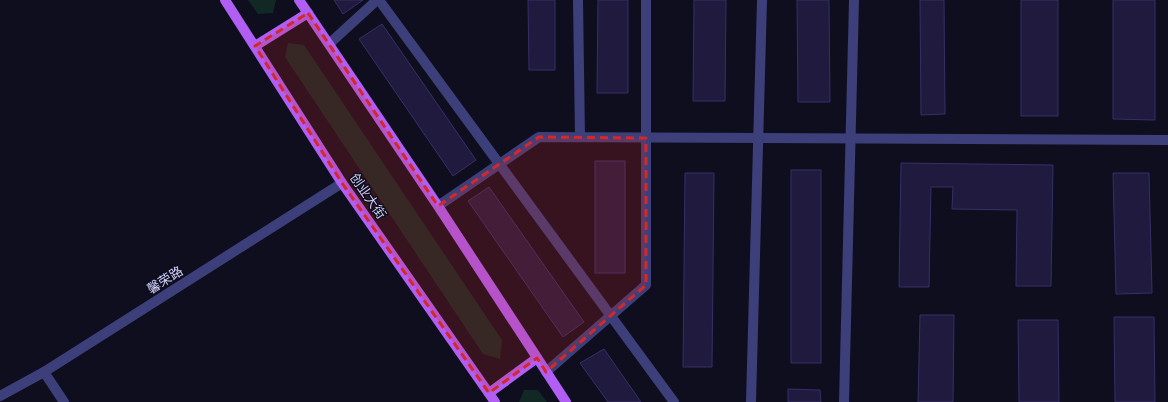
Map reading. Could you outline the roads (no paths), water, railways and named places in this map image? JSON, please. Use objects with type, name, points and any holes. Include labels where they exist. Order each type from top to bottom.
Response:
[{"type":"main road","name":"创业大街","points":[[225,0],[342,183],[492,398]]},
{"type":"main road","points":[[299,0],[438,206],[566,402]]},
{"type":"main road","points":[[255,46],[308,13]]},
{"type":"main road","points":[[492,398],[537,358]]},
{"type":"street","points":[[329,44],[378,0],[674,402]]},
{"type":"street","points":[[578,0],[580,137]]},
{"type":"street","points":[[546,372],[646,285],[646,0]]},
{"type":"street","points":[[750,402],[762,0]]},
{"type":"street","points":[[844,402],[854,0]]},
{"type":"street","points":[[438,206],[539,137],[1168,140]]},
{"type":"street","name":"馨荣路","points":[[0,396],[44,372],[342,183]]},
{"type":"street","points":[[44,372],[64,402]]}]
